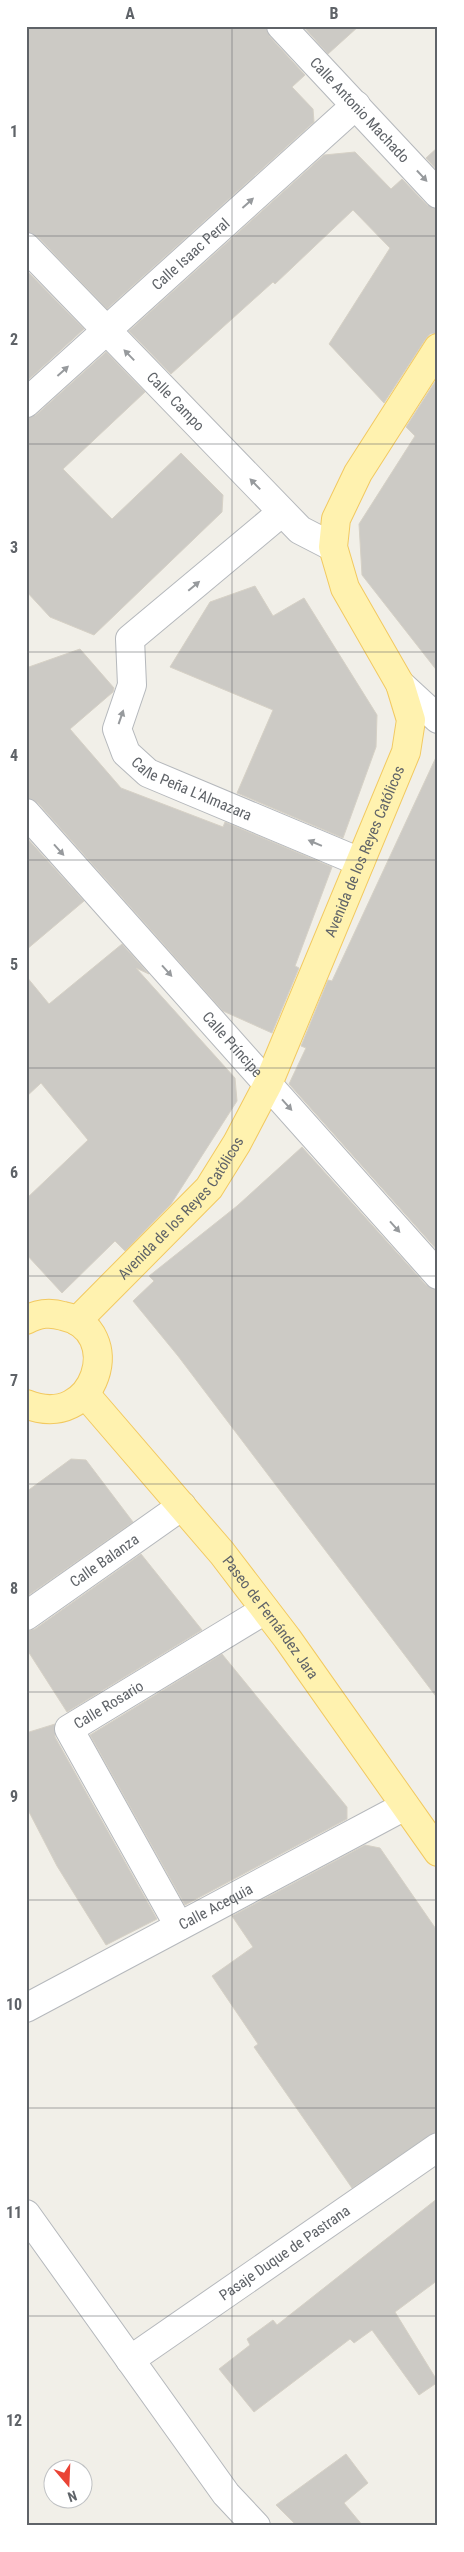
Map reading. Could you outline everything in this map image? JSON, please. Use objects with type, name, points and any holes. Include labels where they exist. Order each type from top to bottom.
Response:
[{"type":"main road","name":"Avenida de los Reyes Católicos","points":[[76,1322],[209,1188],[237,1142],[268,1084],[406,752],[411,720],[400,684],[345,588],[333,547],[336,519],[358,473],[438,348]]},
{"type":"main road","points":[[26,1320],[36,1315],[52,1313],[68,1316],[92,1337],[98,1351],[98,1367],[94,1382],[86,1394],[73,1404],[58,1409],[42,1410],[26,1404]]},
{"type":"main road","name":"Paseo de Fernández Jara","points":[[86,1394],[182,1506],[287,1638],[438,1852]]},
{"type":"street","name":"Calle Antonio Machado","points":[[281,26],[438,194]]},
{"type":"street","name":"Calle Isaac Peral","points":[[26,403],[356,105]]},
{"type":"street","name":"Calle Campo","points":[[26,247],[106,332],[300,530],[333,547]]},
{"type":"street","name":"Calle Peña L'Almazara","points":[[282,512],[130,639],[132,685],[117,728],[126,753],[148,773],[360,862]]},
{"type":"street","points":[[400,684],[438,719]]},
{"type":"street","name":"Calle Príncipe","points":[[26,813],[438,1275]]},
{"type":"street","name":"Calle Balanza","points":[[26,1616],[182,1506]]},
{"type":"street","name":"Calle Rosario","points":[[179,1926],[69,1728],[265,1610]]},
{"type":"street","name":"Calle Acequia","points":[[26,2008],[405,1806]]},
{"type":"street","name":"Pasaje Duque de Pastrana","points":[[130,2360],[438,2147]]},
{"type":"street","points":[[26,2214],[226,2494],[256,2526]]},
{"type":"building","points":[[26,26],[266,26],[270,37],[305,75],[292,87],[313,109],[314,122],[107,309],[37,236],[26,232]]},
{"type":"building","points":[[303,26],[359,26],[328,54]]},
{"type":"building","points":[[438,147],[438,171],[426,158]]},
{"type":"building","points":[[355,152],[391,189],[402,179],[427,205],[438,209],[438,333],[430,334],[425,340],[384,403],[329,344],[390,248],[353,210],[275,284],[273,282],[171,374],[129,331],[324,155]]},
{"type":"building","points":[[26,270],[84,329],[26,382]]},
{"type":"building","points":[[106,352],[145,392],[63,469],[112,519],[181,453],[223,495],[222,512],[94,635],[50,617],[26,591],[26,418],[36,415]]},
{"type":"building","points":[[438,377],[438,672],[362,575],[359,524],[415,436],[406,427]]},
{"type":"building","points":[[255,586],[273,616],[304,598],[377,715],[376,747],[343,838],[237,793],[273,710],[170,667],[210,602]]},
{"type":"building","points":[[80,649],[114,688],[113,692],[70,729],[121,788],[223,827],[225,822],[332,867],[295,966],[299,968],[272,1033],[223,1011],[38,803],[26,798],[26,668]]},
{"type":"building","points":[[438,753],[438,1251],[289,1084],[306,1048],[301,1046],[328,980],[332,981]]},
{"type":"building","points":[[26,837],[84,901],[26,950]]},
{"type":"building","points":[[122,944],[149,974],[136,968],[235,1078],[237,1101],[171,1204],[125,1251],[115,1241],[62,1293],[26,1254],[26,1199],[88,1140],[41,1083],[26,1097],[26,976],[49,1004]]},
{"type":"building","points":[[302,1147],[426,1285],[438,1290],[438,1699],[178,1356],[133,1301],[154,1281],[149,1276],[237,1206]]},
{"type":"building","points":[[71,1459],[86,1460],[133,1522],[26,1597],[26,1492]]},
{"type":"building","points":[[141,1554],[202,1630],[67,1712],[26,1648],[26,1631],[35,1629]]},
{"type":"building","points":[[222,1654],[347,1807],[347,1819],[185,1905],[90,1735]]},
{"type":"building","points":[[55,1724],[55,1737],[157,1919],[106,1945],[57,1866],[26,1806],[26,1733]]},
{"type":"building","points":[[365,1845],[380,1848],[438,1932],[438,2130],[352,2188],[254,2047],[258,2044],[212,1976],[253,1947],[232,1916]]},
{"type":"building","points":[[438,2198],[438,2280],[395,2312],[438,2382],[419,2395],[372,2330],[354,2343],[350,2339],[254,2412],[219,2369],[250,2345],[247,2339],[273,2320],[277,2325]]},
{"type":"building","points":[[346,2454],[368,2483],[344,2503],[363,2526],[297,2526],[276,2505]]}]
